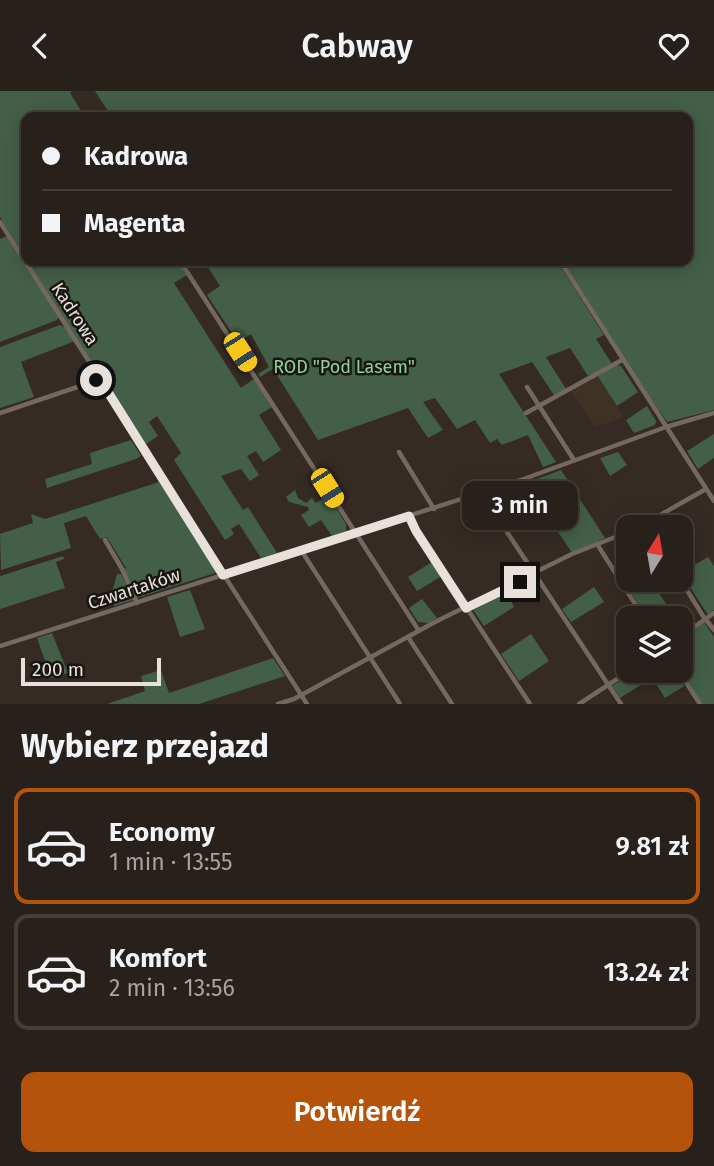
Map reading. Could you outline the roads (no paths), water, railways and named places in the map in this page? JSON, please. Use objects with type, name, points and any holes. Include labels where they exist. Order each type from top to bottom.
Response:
[{"type":"street","name":"Kadrowa","points":[[0,222],[21,255]]},
{"type":"street","name":"Kadrowa","points":[[28,266],[97,374],[98,380],[307,704]]},
{"type":"street","points":[[183,266],[419,631]]},
{"type":"street","points":[[563,266],[714,501]]},
{"type":"street","points":[[526,413],[622,360]]},
{"type":"street","points":[[0,413],[98,380]]},
{"type":"street","points":[[527,387],[574,460]]},
{"type":"street","name":"Czwartaków","points":[[0,646],[433,509],[666,426],[714,413]]},
{"type":"street","points":[[399,451],[433,509]]},
{"type":"street","points":[[663,515],[706,489]]},
{"type":"street","points":[[481,493],[621,704]]},
{"type":"street","points":[[409,516],[416,531],[530,704]]},
{"type":"street","points":[[278,704],[301,695],[419,631],[616,537]]},
{"type":"street","points":[[105,540],[137,603]]},
{"type":"street","points":[[597,544],[636,606]]},
{"type":"street","points":[[301,550],[400,704]]},
{"type":"street","points":[[688,592],[714,630]]},
{"type":"street","points":[[693,628],[714,613]]},
{"type":"street","points":[[408,637],[453,704]]},
{"type":"street","points":[[579,704],[616,680]]},
{"type":"street","points":[[686,683],[700,704]]},
{"type":"park label","name":"ROD \"Pod Lasem\"","points":[[344,367]]}]
